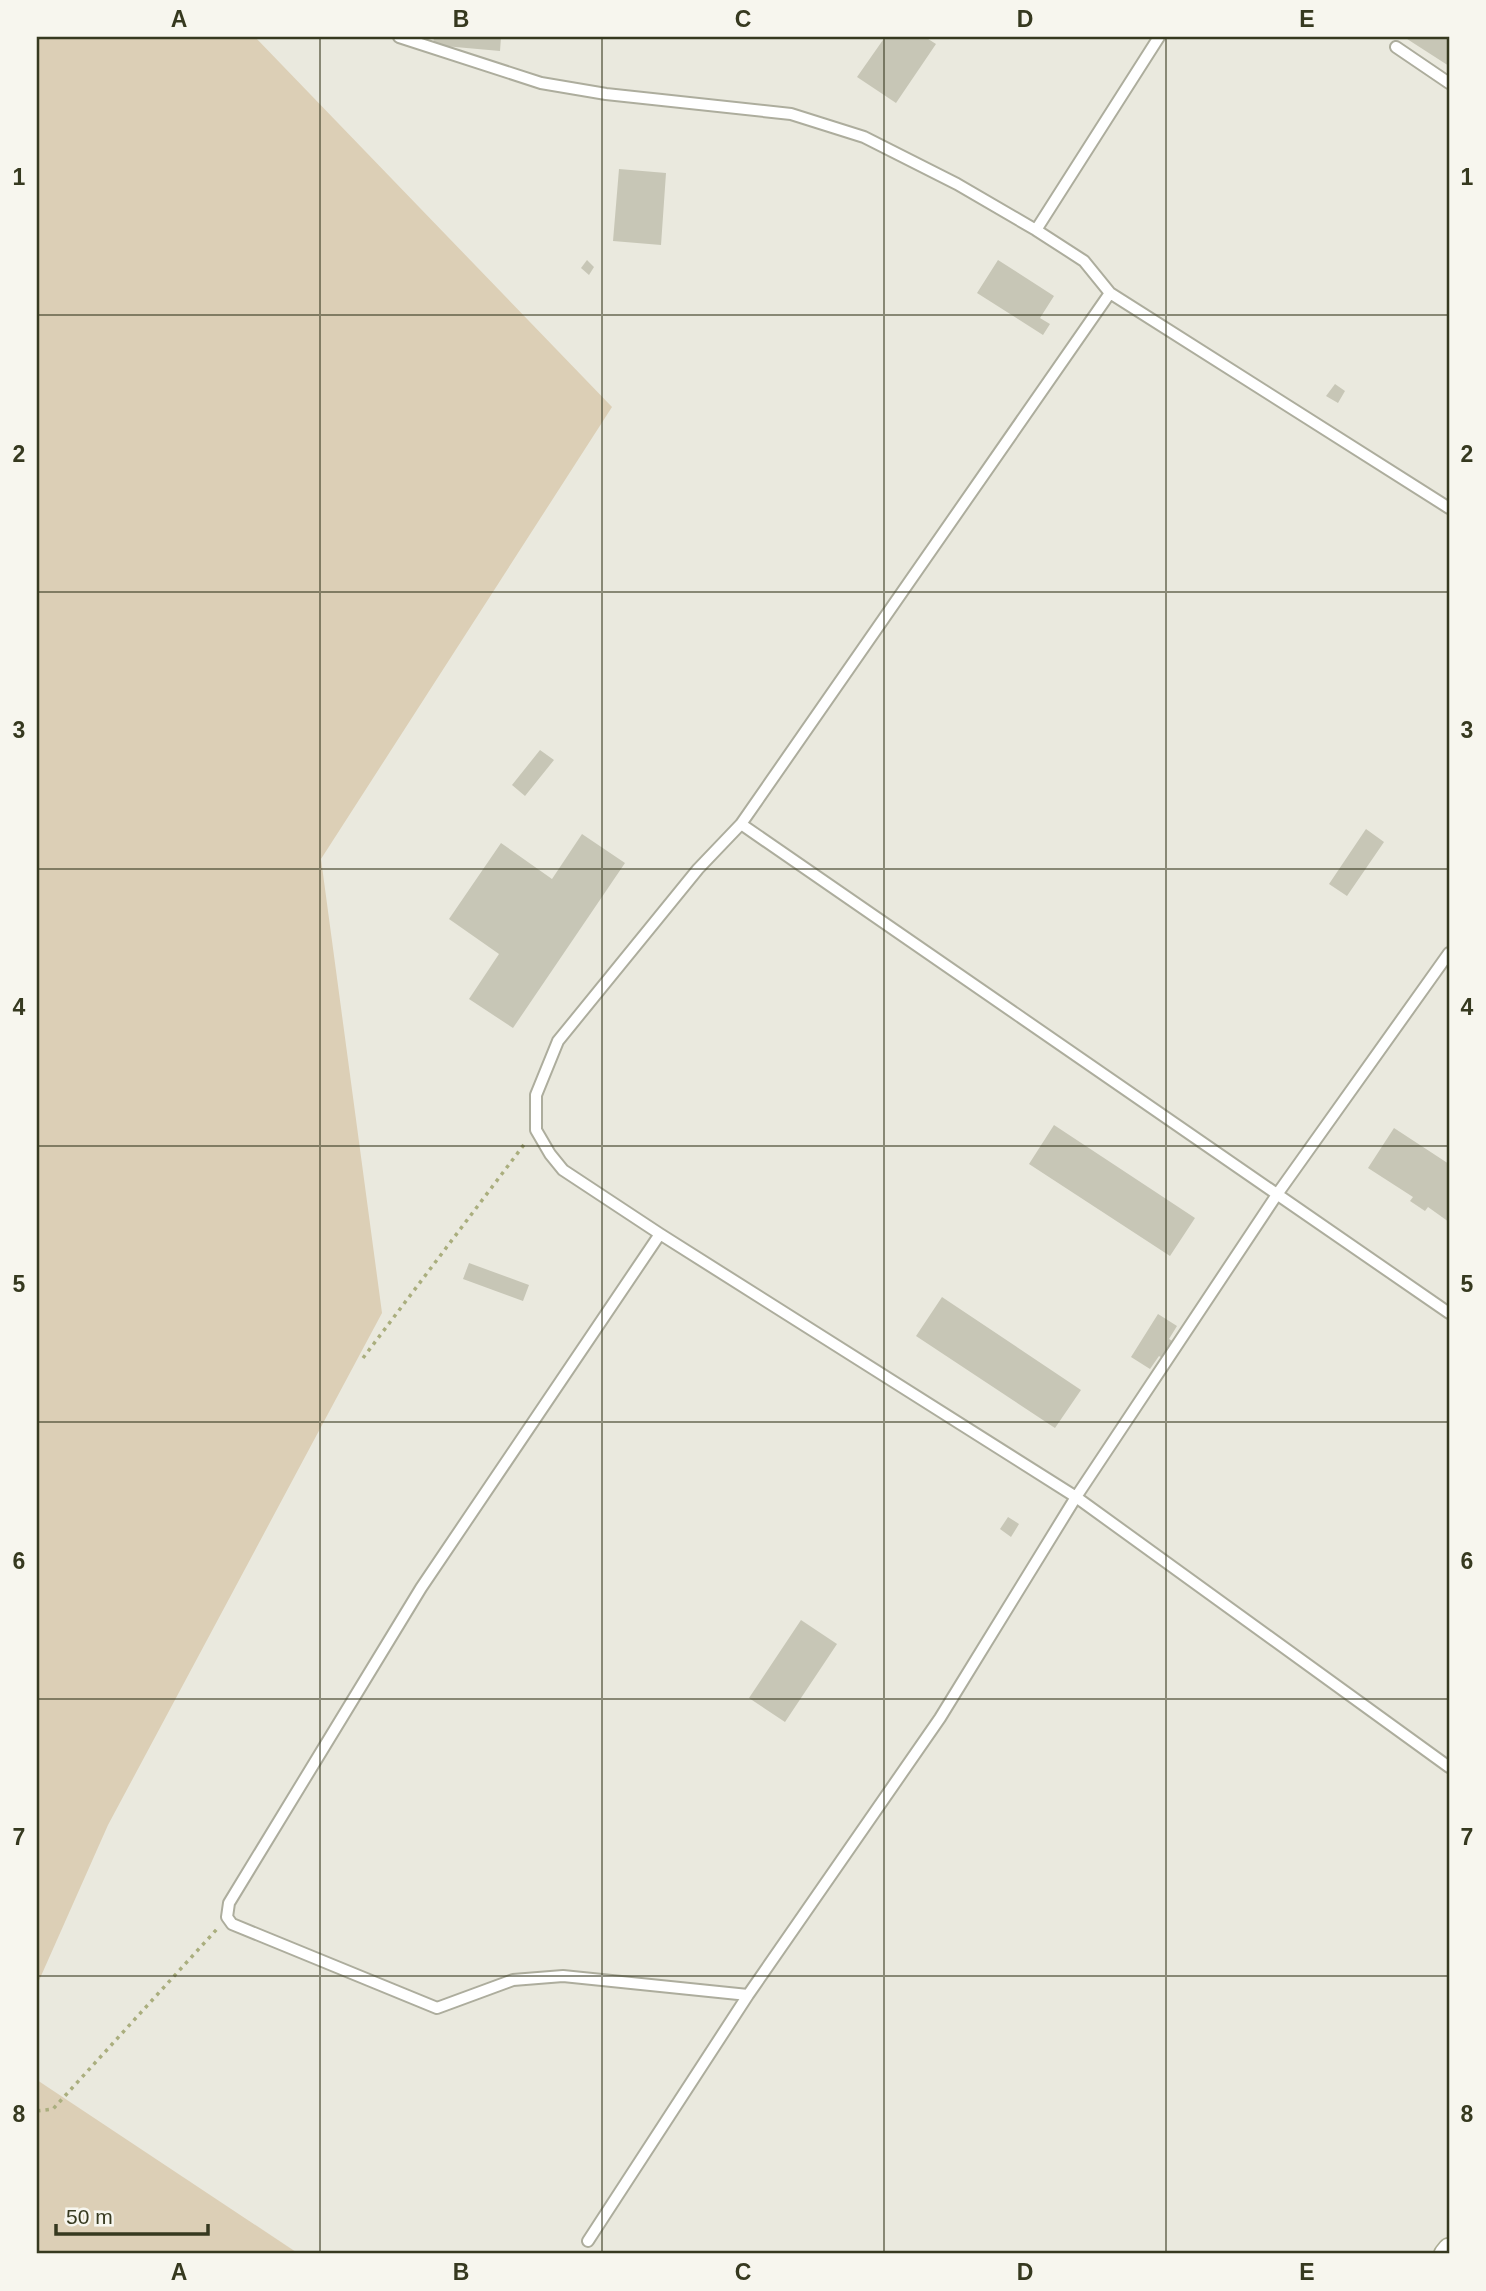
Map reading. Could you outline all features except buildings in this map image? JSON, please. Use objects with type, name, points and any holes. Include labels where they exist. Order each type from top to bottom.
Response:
[{"type":"main road","points":[[1446,2254],[1449,2249]]},
{"type":"lane","points":[[399,37],[541,83],[803,118],[864,137],[957,184],[1036,230],[1084,261],[1110,293],[1449,508]]},
{"type":"lane","points":[[1036,230],[1159,37]]},
{"type":"lane","points":[[1396,47],[1449,83]]},
{"type":"lane","points":[[1110,293],[741,824],[698,869],[558,1041],[536,1094],[536,1130],[563,1170],[1076,1497],[1449,1767]]},
{"type":"lane","points":[[741,824],[1449,1313]]},
{"type":"lane","points":[[588,2241],[748,1995],[940,1718],[1076,1497],[1278,1193],[1449,953]]},
{"type":"lane","points":[[660,1234],[421,1588],[229,1903],[228,1917],[232,1924],[437,2008],[513,1980],[538,1976],[563,1976],[748,1995]]},
{"type":"path","points":[[363,1358],[536,1130]]},
{"type":"path","points":[[37,2110],[53,2109],[228,1917]]},
{"type":"shaded area","points":[[37,37],[255,37],[612,407],[321,859],[382,1313],[108,1825],[37,1985]]},
{"type":"shaded area","points":[[37,2080],[299,2254],[37,2254]]}]
